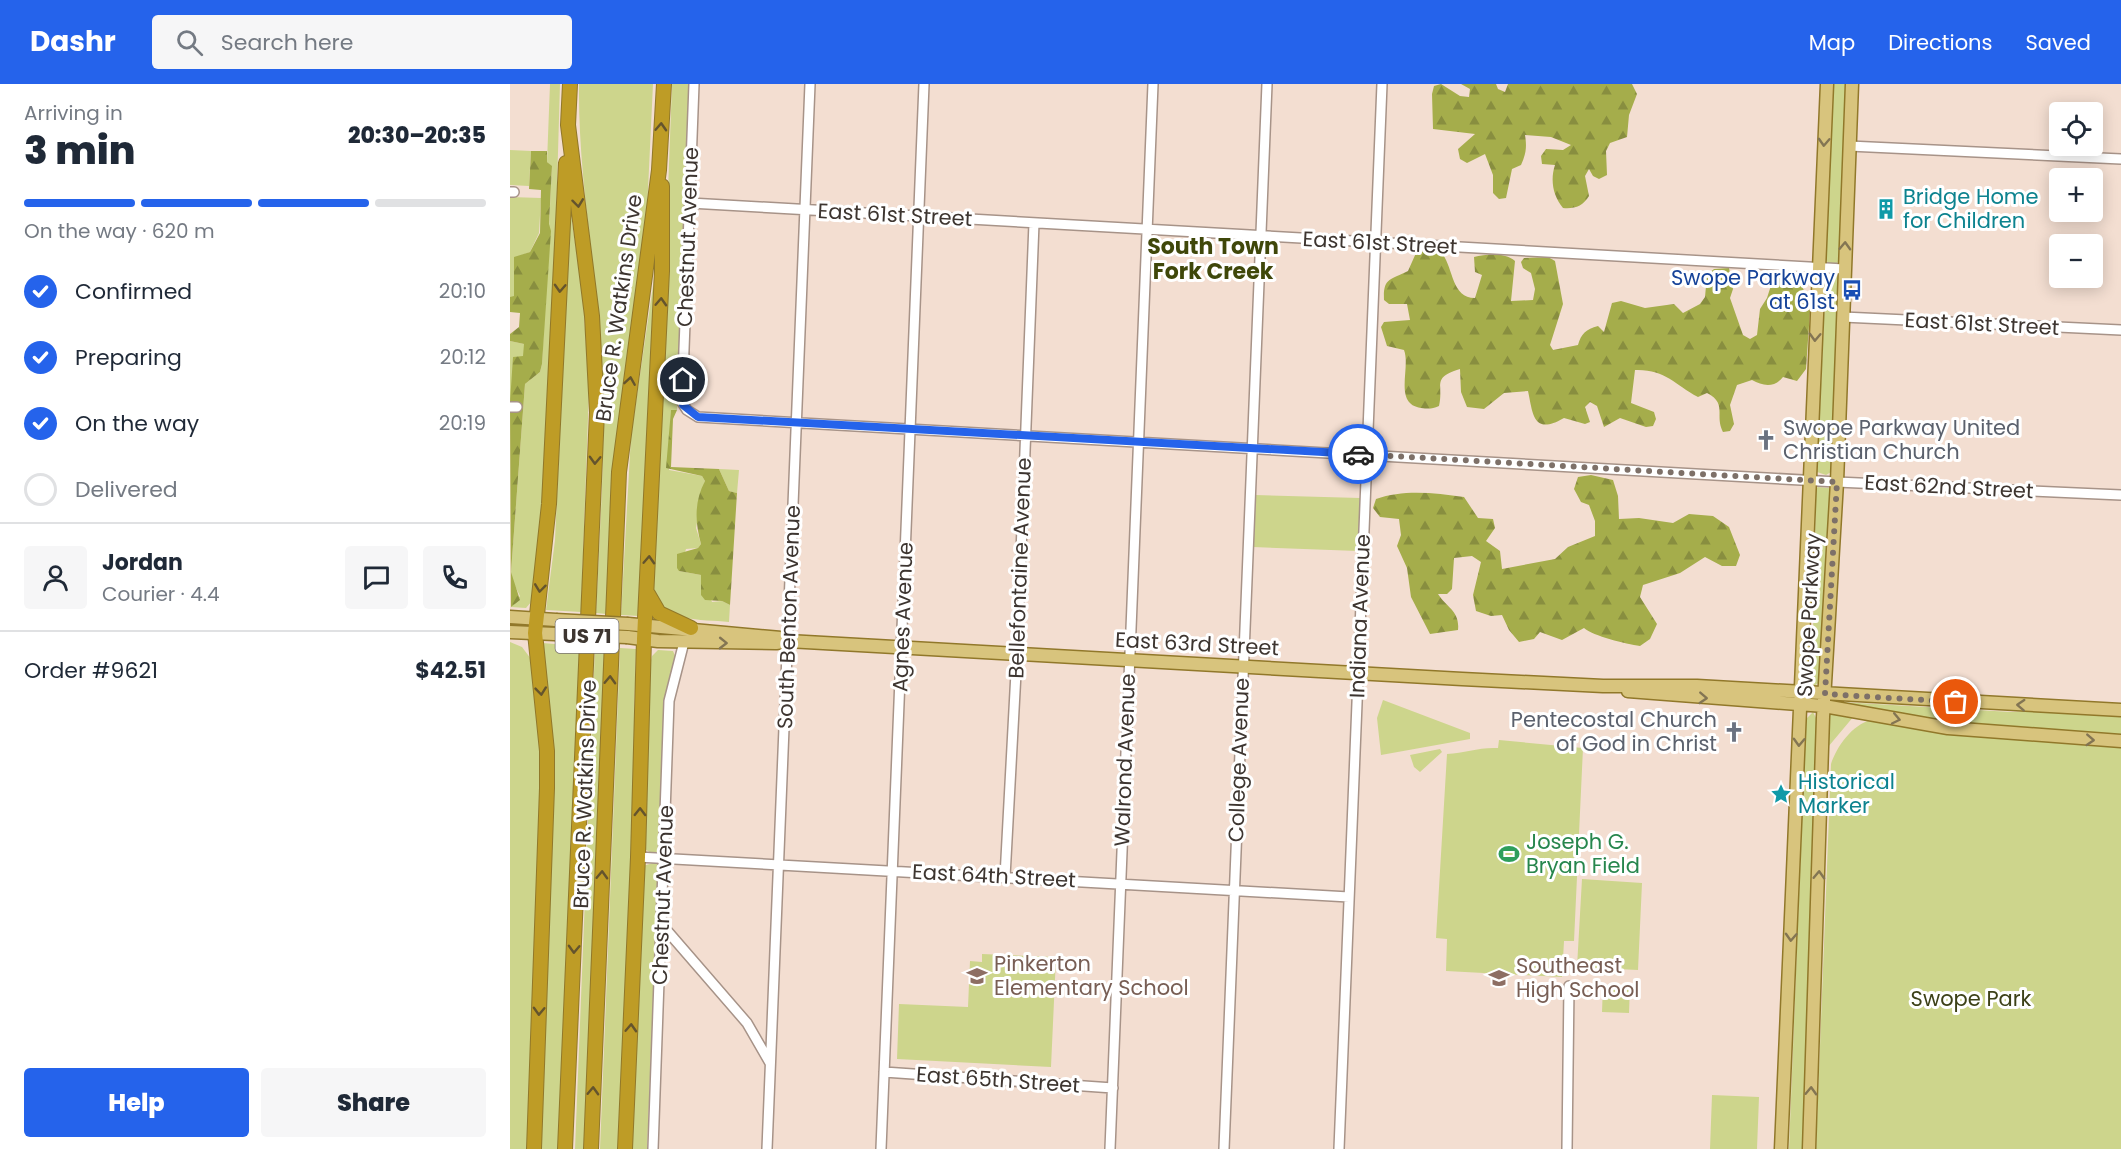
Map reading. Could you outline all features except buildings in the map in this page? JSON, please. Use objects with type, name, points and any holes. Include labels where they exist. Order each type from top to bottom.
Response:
[{"type":"highway","name":"Bruce R. Watkins Drive","points":[[565,1149],[597,412],[592,316],[568,124],[570,84]]},
{"type":"highway","name":"Bruce R. Watkins Drive","points":[[591,1149],[619,472],[659,170],[664,84]]},
{"type":"highway","points":[[534,1149],[547,788],[547,751],[536,626],[549,504],[568,124]]},
{"type":"highway","points":[[625,1149],[662,271],[663,195],[659,170]]},
{"type":"highway","points":[[647,593],[659,613],[691,628]]},
{"type":"main road","name":"Swope Parkway","points":[[1782,1149],[1827,84]]},
{"type":"main road","name":"Swope Parkway","points":[[1809,1149],[1824,700],[1837,482],[1852,84]]},
{"type":"main road","name":"East 63rd Street","points":[[510,617],[555,634],[627,637],[645,632],[691,628],[776,636],[788,641]]},
{"type":"main road","name":"East 63rd Street","points":[[510,632],[556,620],[628,624],[645,632],[684,642],[788,641],[1603,686],[1700,686],[1824,700],[2121,710]]},
{"type":"main road","name":"East 63rd Street","points":[[1824,700],[1948,729],[2121,741]]},
{"type":"street","name":"Chestnut Avenue","points":[[694,84],[682,402],[687,410],[698,417]]},
{"type":"street","name":"South Benton Avenue","points":[[766,1149],[810,84]]},
{"type":"street","name":"Agnes Avenue","points":[[881,1149],[924,84]]},
{"type":"street","name":"Walrond Avenue","points":[[1110,1149],[1153,84]]},
{"type":"street","name":"College Avenue","points":[[1224,1149],[1267,84]]},
{"type":"street","name":"Indiana Avenue","points":[[1339,1149],[1382,84]]},
{"type":"street","points":[[1849,146],[2121,159]]},
{"type":"street","name":"East 61st Street","points":[[690,203],[1844,269]]},
{"type":"street","name":"Bellefontaine Avenue","points":[[1005,877],[1017,654],[1034,223]]},
{"type":"street","name":"East 61st Street","points":[[1843,317],[2121,330]]},
{"type":"street","name":"East 62nd Street","points":[[698,417],[1837,482],[2121,495]]},
{"type":"street","name":"Chestnut Avenue","points":[[653,1149],[663,926],[669,701],[684,642]]},
{"type":"street","name":"East 64th Street","points":[[638,857],[1349,897]]},
{"type":"street","points":[[663,926],[747,1023],[770,1064]]},
{"type":"street","points":[[1567,1149],[1569,986]]},
{"type":"street","name":"East 65th Street","points":[[884,1072],[1113,1088]]},
{"type":"green space","points":[[550,84],[560,84],[549,459],[532,601],[526,608],[511,607],[520,596],[512,580],[511,572],[525,384],[540,372],[542,364],[552,167],[547,162]]},
{"type":"green space","points":[[579,84],[653,84],[646,232],[615,453],[606,614],[596,613],[602,478],[603,377],[581,150]]},
{"type":"green space","points":[[672,84],[690,84],[677,410],[671,410],[669,470],[702,476],[705,481],[696,528],[701,544],[698,548],[686,549],[679,571],[701,575],[712,602],[722,601],[730,605],[729,622],[695,619],[674,614],[665,609],[653,591]]},
{"type":"green space","points":[[1441,84],[1460,96],[1469,97],[1470,89],[1461,84],[1496,84],[1498,89],[1505,92],[1508,84],[1632,84],[1637,94],[1629,115],[1627,137],[1610,143],[1606,151],[1607,175],[1599,179],[1593,176],[1589,169],[1585,176],[1589,196],[1578,206],[1563,208],[1553,188],[1555,165],[1542,164],[1541,156],[1546,149],[1563,150],[1571,145],[1551,137],[1525,135],[1526,150],[1523,161],[1521,165],[1512,169],[1506,198],[1499,199],[1493,193],[1493,175],[1485,154],[1467,163],[1460,159],[1458,149],[1475,134],[1433,129],[1432,94],[1434,86]]},
{"type":"green space","points":[[1833,84],[1847,84],[1840,260],[1836,264],[1828,263],[1825,258]]},
{"type":"green space","points":[[510,150],[531,151],[529,186],[510,185]]},
{"type":"green space","points":[[531,151],[547,151],[547,162],[552,166],[549,224],[551,231],[542,364],[540,372],[525,384],[511,572],[520,600],[511,607],[510,402],[513,357],[523,356],[524,344],[510,341],[510,334],[519,327],[520,313],[510,312],[510,297],[514,296],[514,257],[530,252],[540,233],[541,190],[529,189]]},
{"type":"green space","points":[[510,197],[541,198],[539,233],[530,252],[514,258],[514,297],[510,297]]},
{"type":"green space","points":[[570,207],[583,299],[589,390],[581,612],[546,610],[555,540]]},
{"type":"green space","points":[[1440,251],[1461,293],[1475,298],[1482,275],[1475,272],[1474,257],[1495,254],[1511,258],[1515,261],[1511,301],[1533,300],[1535,289],[1531,273],[1523,268],[1521,262],[1524,258],[1548,257],[1555,261],[1563,304],[1550,345],[1553,350],[1578,345],[1585,332],[1594,327],[1598,326],[1604,332],[1612,303],[1621,301],[1645,308],[1674,304],[1683,313],[1700,304],[1705,297],[1707,275],[1714,269],[1729,268],[1733,289],[1730,298],[1743,335],[1750,339],[1757,335],[1760,309],[1767,298],[1773,279],[1781,273],[1790,274],[1798,279],[1809,300],[1806,369],[1797,381],[1783,377],[1772,384],[1764,385],[1752,380],[1737,385],[1730,405],[1734,424],[1730,431],[1723,432],[1719,406],[1713,397],[1707,393],[1698,397],[1669,378],[1645,370],[1635,370],[1631,403],[1654,412],[1656,419],[1653,426],[1646,427],[1620,418],[1604,427],[1597,406],[1590,402],[1585,407],[1590,422],[1585,424],[1564,418],[1546,425],[1536,420],[1528,391],[1504,393],[1484,409],[1467,407],[1461,392],[1460,369],[1445,375],[1442,379],[1439,406],[1421,408],[1413,405],[1405,393],[1406,357],[1404,350],[1387,346],[1381,327],[1384,322],[1410,320],[1407,304],[1389,304],[1384,300],[1385,287],[1392,278],[1408,271],[1416,253]]},
{"type":"green space","points":[[655,272],[639,616],[621,615],[631,436]]},
{"type":"green space","points":[[1826,274],[1836,274],[1839,279],[1831,472],[1826,475],[1817,472]]},
{"type":"green space","points":[[510,341],[524,344],[524,357],[510,402]]},
{"type":"green space","points":[[671,410],[677,410],[673,419],[671,467],[719,469],[729,491],[737,493],[730,605],[722,601],[705,600],[701,595],[701,575],[679,571],[677,568],[677,554],[698,548],[701,544],[697,512],[701,489],[705,481],[702,476],[666,468]]},
{"type":"green space","points":[[719,469],[739,470],[737,493],[729,491]]},
{"type":"green space","points":[[1591,475],[1613,480],[1618,496],[1619,519],[1639,518],[1673,523],[1689,514],[1713,516],[1729,527],[1740,555],[1736,566],[1722,566],[1705,557],[1680,573],[1643,585],[1640,597],[1657,624],[1650,639],[1640,646],[1602,637],[1584,628],[1562,640],[1540,632],[1534,639],[1519,642],[1509,630],[1502,615],[1491,616],[1476,611],[1473,595],[1481,562],[1472,556],[1454,558],[1452,589],[1447,594],[1438,594],[1455,614],[1458,630],[1430,634],[1411,597],[1407,568],[1397,546],[1401,535],[1399,519],[1380,517],[1373,508],[1376,499],[1409,493],[1464,497],[1478,518],[1493,519],[1495,528],[1486,541],[1500,551],[1502,569],[1555,559],[1568,547],[1595,536],[1595,521],[1589,505],[1581,502],[1574,489],[1578,477]]},
{"type":"green space","points":[[1818,487],[1829,488],[1830,493],[1822,673],[1820,682],[1814,686],[1812,680],[1816,489]]},
{"type":"green space","points":[[1255,495],[1360,498],[1358,551],[1253,547]]},
{"type":"green space","points":[[510,642],[522,647],[531,659],[542,753],[527,1149],[510,1149]]},
{"type":"green space","points":[[542,643],[580,646],[560,1149],[541,1149]]},
{"type":"green space","points":[[595,647],[605,647],[584,1149],[575,1149]]},
{"type":"green space","points":[[620,648],[636,649],[634,717],[636,765],[621,1149],[600,1149]]},
{"type":"green space","points":[[658,650],[673,651],[676,658],[666,698],[660,851],[653,854],[643,848],[650,664],[652,656]]},
{"type":"green space","points":[[1383,700],[1470,733],[1470,739],[1381,755],[1377,718]]},
{"type":"green space","points":[[1841,702],[2011,712],[2051,710],[2121,714],[2121,736],[1970,726],[1841,705]]},
{"type":"green space","points":[[1813,712],[1816,718],[1817,800],[1803,1149],[1789,1149],[1806,719]]},
{"type":"green space","points":[[1829,713],[1854,716],[1828,747],[1827,746]]},
{"type":"green space","name":"Swope Park","points":[[1871,720],[1990,737],[2121,747],[2121,1149],[1816,1149],[1831,764],[1846,737],[1858,726]]},
{"type":"green space","name":"Joseph G. Bryan Field","points":[[1499,740],[1583,748],[1574,941],[1564,941],[1562,977],[1446,971],[1447,939],[1436,938],[1447,754],[1498,748]]},
{"type":"green space","points":[[1440,749],[1442,752],[1420,772],[1414,767],[1410,755]]},
{"type":"green space","points":[[656,862],[659,865],[647,1149],[632,1149],[643,866]]},
{"type":"green space","points":[[1582,879],[1642,883],[1638,970],[1577,967]]},
{"type":"green space","points":[[982,954],[1056,957],[1051,1067],[897,1059],[899,1004],[968,1007],[970,961],[982,962]]},
{"type":"green space","points":[[1603,985],[1630,986],[1629,1013],[1602,1012]]},
{"type":"green space","points":[[1712,1095],[1759,1097],[1757,1149],[1710,1149]]},
{"type":"way so far","points":[[1358,454],[1837,482],[1825,694],[1956,702]]},
{"type":"place","name":"Bridge Home for Children","points":[[1886,209]]},
{"type":"place","name":"Swope Parkway at 61st","points":[[1852,290]]},
{"type":"place","name":"Swope Parkway United Christian Church","points":[[1766,440]]},
{"type":"place","name":"Pentecostal Church of God in Christ","points":[[1734,732]]},
{"type":"place","name":"Historical Marker","points":[[1781,794]]},
{"type":"place","name":"Joseph G. Bryan Field","points":[[1509,854]]},
{"type":"place","name":"Pinkerton Elementary School","points":[[977,976]]},
{"type":"place","name":"Southeast High School","points":[[1499,978]]},
{"type":"district","name":"South Town Fork Creek","points":[[1213,258]]},
{"type":"route","points":[[683,380],[683,405],[698,417],[1358,454]]}]
